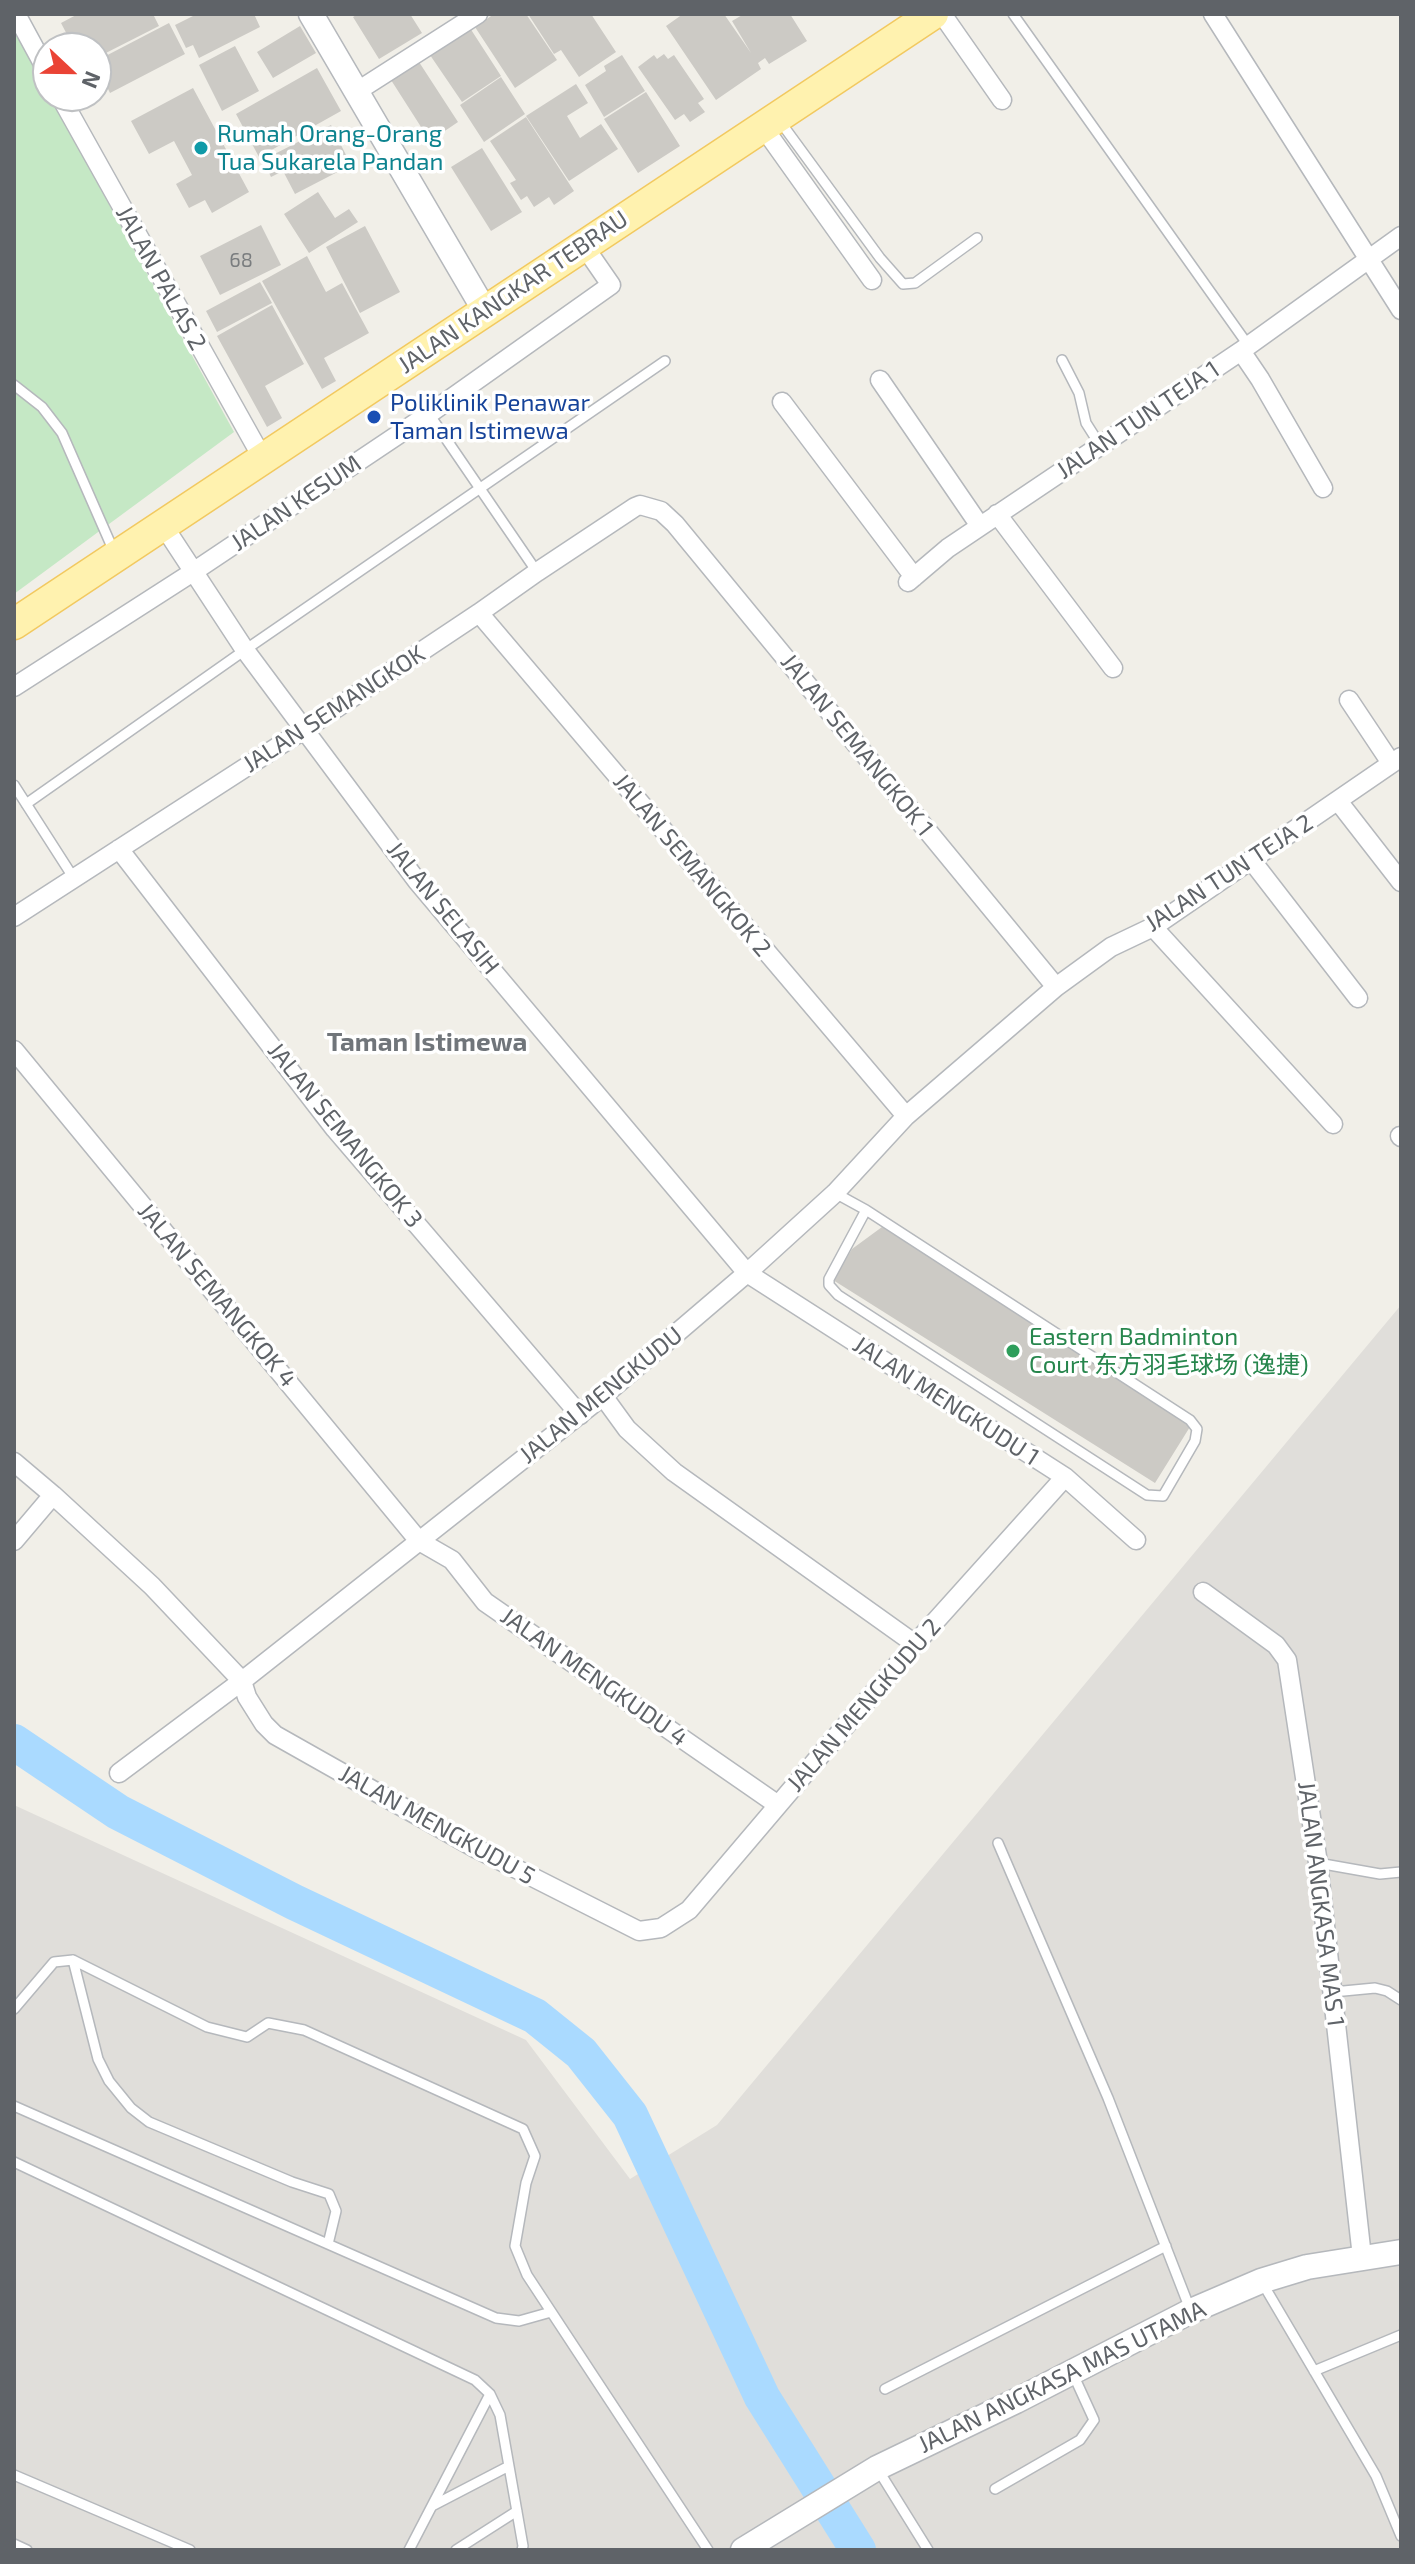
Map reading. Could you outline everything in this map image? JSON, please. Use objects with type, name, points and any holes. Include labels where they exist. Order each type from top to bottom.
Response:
[{"type":"main road","name":"JALAN KANGKAR TEBRAU","points":[[14,624],[933,14]]},
{"type":"street","points":[[16,14],[32,44]]},
{"type":"street","points":[[311,14],[485,311]]},
{"type":"street","points":[[356,92],[478,14]]},
{"type":"street","points":[[942,14],[1002,100]]},
{"type":"street","points":[[1213,14],[1401,310]]},
{"type":"street","name":"JALAN PALAS 2","points":[[69,112],[263,459]]},
{"type":"street","points":[[770,122],[872,280]]},
{"type":"street","name":"JALAN TUN TEJA 1","points":[[782,402],[911,579],[948,548],[1244,348],[1401,236]]},
{"type":"street","name":"JALAN KESUM","points":[[14,687],[429,414],[611,285],[584,246]]},
{"type":"street","points":[[1244,348],[1323,488]]},
{"type":"street","points":[[880,380],[980,526]]},
{"type":"street","name":"JALAN SEMANGKOK","points":[[14,917],[305,729],[635,507],[654,508]]},
{"type":"street","name":"JALAN SEMANGKOK 1","points":[[654,508],[675,524],[1056,987]]},
{"type":"street","points":[[997,514],[1113,668]]},
{"type":"street","name":"JALAN SELASIH","points":[[163,525],[245,650],[417,881],[747,1273]]},
{"type":"street","name":"JALAN SEMANGKOK 2","points":[[479,613],[906,1116]]},
{"type":"street","points":[[1349,700],[1396,760]]},
{"type":"street","name":"JALAN TUN TEJA 2","points":[[1056,987],[1111,947],[1153,927],[1252,861],[1396,760]]},
{"type":"street","points":[[1338,801],[1401,882]]},
{"type":"street","name":"JALAN SEMANGKOK 3","points":[[119,849],[335,1129],[580,1415]]},
{"type":"street","points":[[1252,861],[1358,998]]},
{"type":"street","points":[[1153,927],[1333,1124]]},
{"type":"street","name":"JALAN MENGKUDU","points":[[119,1773],[242,1681],[603,1396],[747,1273],[835,1193],[906,1116],[1056,987]]},
{"type":"street","name":"JALAN SEMANGKOK 4","points":[[14,1050],[419,1541]]},
{"type":"street","name":"JALAN MENGKUDU 1","points":[[747,1273],[1065,1477],[1136,1540]]},
{"type":"street","points":[[603,1396],[627,1429],[674,1472],[915,1644]]},
{"type":"street","name":"JALAN MENGKUDU 5","points":[[14,1462],[152,1586],[242,1681],[247,1697],[275,1735],[477,1849],[639,1931],[661,1928]]},
{"type":"street","name":"JALAN MENGKUDU 2","points":[[661,1928],[689,1910],[915,1644],[1065,1477]]},
{"type":"street","points":[[14,1541],[53,1495]]},
{"type":"street","name":"JALAN MENGKUDU 4","points":[[419,1541],[452,1560],[485,1602],[778,1805]]},
{"type":"street","name":"JALAN ANGKASA MAS 1","points":[[1203,1592],[1276,1645],[1287,1660],[1318,1863],[1362,2257]]},
{"type":"street","name":"JALAN ANGKASA MAS UTAMA","points":[[743,2550],[877,2468],[1191,2311],[1261,2281],[1307,2267],[1401,2252]]},
{"type":"lane","points":[[1013,14],[1244,348]]},
{"type":"lane","points":[[770,122],[903,284],[911,285],[923,278],[977,238]]},
{"type":"lane","points":[[1062,360],[1079,393],[1086,423],[1100,445]]},
{"type":"lane","points":[[26,804],[665,361]]},
{"type":"lane","points":[[14,385],[42,407],[62,433],[116,556]]},
{"type":"lane","points":[[429,414],[537,572]]},
{"type":"lane","points":[[14,785],[73,877]]},
{"type":"lane","points":[[835,1193],[866,1210],[1190,1420],[1197,1429],[1195,1441],[1163,1496],[1147,1495],[838,1295],[829,1285],[829,1279],[866,1210]]},
{"type":"lane","points":[[998,1843],[1102,2084],[1191,2311]]},
{"type":"lane","points":[[1318,1863],[1380,1874],[1401,1872]]},
{"type":"lane","points":[[14,2009],[54,1962],[73,1960],[207,2027],[247,2037],[268,2023],[304,2030],[523,2129],[535,2156],[526,2183],[515,2246],[527,2275],[708,2550]]},
{"type":"lane","points":[[73,1960],[98,2059],[109,2081],[131,2108],[149,2122],[292,2182],[329,2194],[336,2211],[328,2244]]},
{"type":"lane","points":[[1333,1992],[1375,1988],[1401,2000]]},
{"type":"lane","points":[[14,2106],[496,2318],[519,2321],[551,2312]]},
{"type":"lane","points":[[14,2162],[475,2380],[490,2394],[500,2415],[522,2550]]},
{"type":"lane","points":[[885,2389],[1166,2246]]},
{"type":"lane","points":[[1261,2281],[1376,2476],[1401,2536]]},
{"type":"lane","points":[[1314,2371],[1401,2335]]},
{"type":"lane","points":[[995,2489],[1080,2440],[1094,2420],[1072,2371]]},
{"type":"lane","points":[[409,2550],[490,2394]]},
{"type":"lane","points":[[432,2506],[509,2466]]},
{"type":"lane","points":[[877,2468],[928,2550]]},
{"type":"lane","points":[[14,2475],[190,2550]]},
{"type":"lane","points":[[456,2550],[517,2511]]},
{"type":"lane","points":[[14,2544],[27,2550]]},
{"type":"shaded area","points":[[1401,1305],[1401,2550],[14,2550],[14,1805],[526,2040],[630,2179],[717,2125]]},
{"type":"green space","points":[[14,31],[32,64],[32,112],[58,112],[234,432],[14,594]]},
{"type":"building","points":[[78,14],[153,14],[159,26],[112,50],[112,32],[66,32],[61,23]]},
{"type":"building","points":[[197,14],[254,14],[260,27],[199,58],[193,45],[186,48],[175,25]]},
{"type":"building","points":[[358,14],[410,14],[422,33],[379,59],[353,17]]},
{"type":"building","points":[[494,14],[526,14],[557,60],[515,88],[475,27]]},
{"type":"building","points":[[528,14],[591,14],[616,52],[579,77],[561,50],[554,54]]},
{"type":"building","points":[[683,14],[724,14],[751,53],[732,21],[744,14],[790,14],[807,41],[769,64],[765,58],[758,63],[761,69],[716,100],[666,26]]},
{"type":"building","points":[[169,23],[185,54],[112,92],[112,53]]},
{"type":"building","points":[[300,26],[316,53],[273,78],[257,52]]},
{"type":"building","points":[[470,28],[501,76],[462,102],[430,55]]},
{"type":"building","points":[[235,46],[259,91],[222,111],[199,65]]},
{"type":"building","points":[[664,54],[668,59],[674,55],[704,99],[698,103],[705,112],[690,122],[684,114],[675,120],[638,67],[654,55],[657,59]]},
{"type":"building","points":[[622,55],[645,91],[604,117],[585,85],[606,71],[604,66]]},
{"type":"building","points":[[419,62],[458,122],[430,141],[391,80]]},
{"type":"building","points":[[317,68],[341,111],[259,157],[236,114]]},
{"type":"building","points":[[501,77],[525,114],[484,142],[460,105]]},
{"type":"building","points":[[576,84],[588,103],[567,116],[580,138],[601,124],[618,149],[569,181],[526,116]]},
{"type":"building","name":"Rumah Orang-Orang Tua Sukarela Pandan","points":[[193,88],[249,192],[212,213],[205,200],[189,208],[176,184],[192,175],[174,141],[149,154],[131,121]]},
{"type":"building","points":[[646,92],[680,146],[638,173],[604,119]]},
{"type":"building","points":[[526,117],[574,191],[554,205],[549,197],[534,207],[527,196],[521,200],[510,183],[516,180],[490,141]]},
{"type":"building","points":[[331,125],[351,165],[295,194],[283,171],[271,177],[263,160]]},
{"type":"building","points":[[482,148],[522,212],[491,231],[451,167]]},
{"type":"building","points":[[318,192],[335,218],[349,209],[358,222],[309,253],[284,214]]},
{"type":"building","points":[[261,225],[281,265],[220,295],[200,256]]},
{"type":"building","points":[[365,226],[400,292],[360,313],[326,247]]},
{"type":"building","points":[[307,256],[326,292],[342,283],[369,333],[324,358],[336,381],[322,389],[262,281]]},
{"type":"building","points":[[260,282],[272,303],[217,332],[206,311]]},
{"type":"building","points":[[272,305],[304,364],[265,386],[282,418],[267,427],[217,336]]},
{"type":"building","name":"Eastern Badminton Court 东方羽毛球场 (逸捷)","points":[[882,1227],[1193,1422],[1155,1483],[833,1280],[852,1249]]},
{"type":"waterway","points":[[14,1742],[118,1812],[294,1902],[535,2016],[581,2053],[630,2115],[762,2397],[858,2550]]},
{"type":"place","name":"Rumah Orang-Orang Tua Sukarela Pandan","points":[[201,148]]},
{"type":"place","name":"Poliklinik Penawar Taman Istimewa","points":[[374,417]]},
{"type":"place","name":"Eastern Badminton Court 东方羽毛球场 (逸捷)","points":[[1013,1351]]},
{"type":"district","name":"Taman Istimewa","points":[[427,1042]]}]
